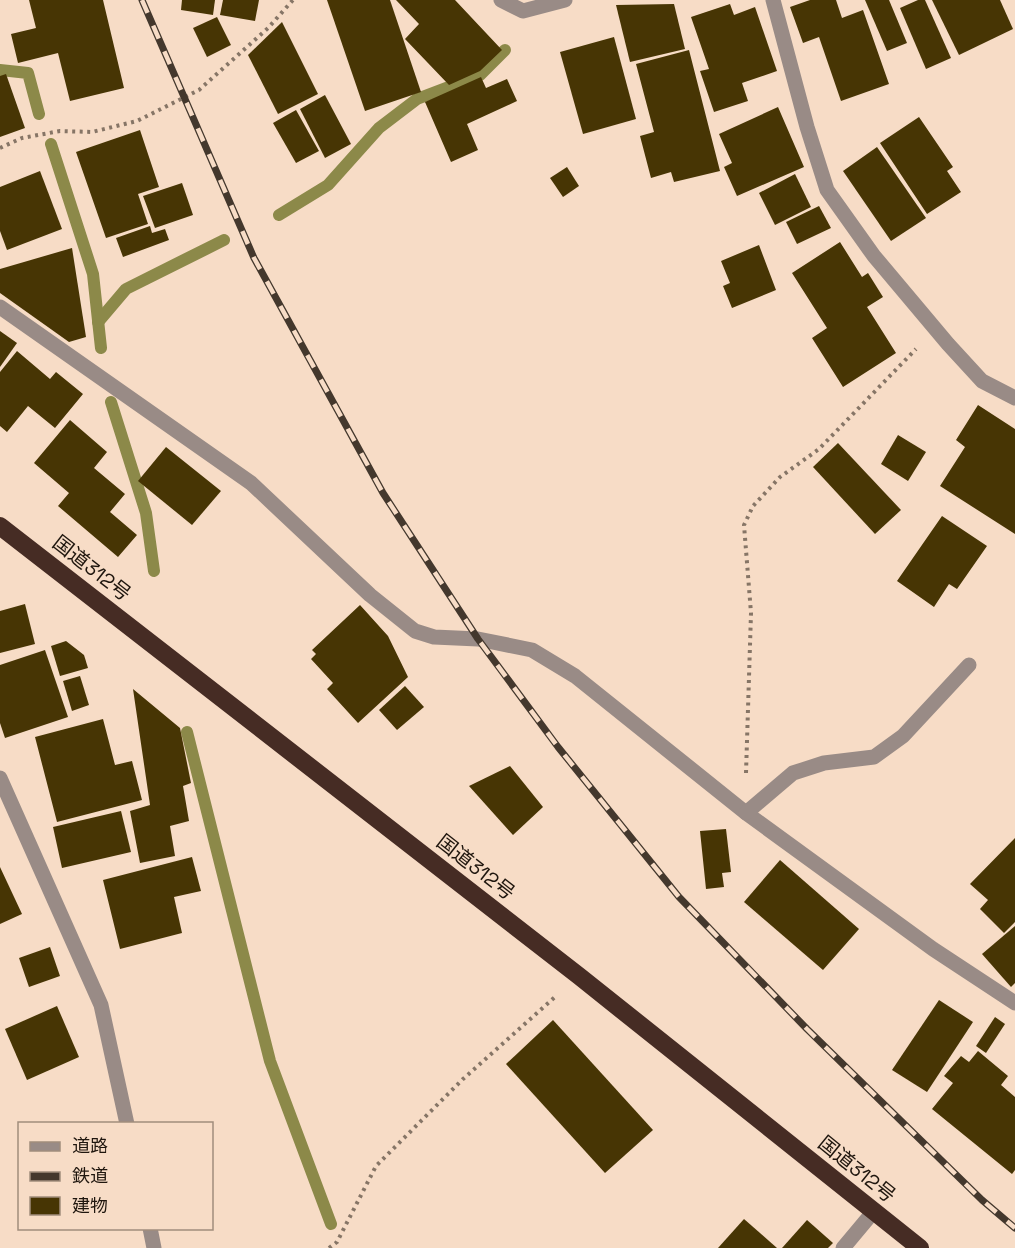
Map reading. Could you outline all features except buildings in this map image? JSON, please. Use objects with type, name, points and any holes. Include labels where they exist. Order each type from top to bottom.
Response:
[{"type":"highway","name":"国道312号","points":[[0,526],[579,976],[920,1248]]},
{"type":"street","points":[[501,0],[523,11],[565,0]]},
{"type":"street","points":[[773,0],[807,127],[827,190],[874,256],[982,381],[1015,398]]},
{"type":"street","points":[[0,307],[251,483],[370,595],[415,631],[434,637],[478,639],[532,650],[574,676],[746,813],[933,950],[1015,1003]]},
{"type":"street","points":[[746,813],[793,773],[824,763],[874,757],[903,736],[969,665]]},
{"type":"street","points":[[0,778],[101,1005],[127,1122]]},
{"type":"street","points":[[843,1248],[874,1211]]},
{"type":"street","points":[[150,1230],[154,1248]]},
{"type":"path","points":[[0,148],[22,138],[60,131],[92,132],[137,121],[200,90],[268,28],[293,0]]},
{"type":"path","points":[[746,813],[751,613],[744,525],[753,506],[780,477],[819,449],[936,330]]},
{"type":"path","points":[[329,1248],[337,1242],[376,1166],[463,1079],[579,976]]},
{"type":"waterway","points":[[279,215],[328,185],[379,128],[417,99],[480,75],[505,50]]},
{"type":"waterway","points":[[0,70],[28,73],[39,114]]},
{"type":"waterway","points":[[51,144],[93,274],[101,348]]},
{"type":"waterway","points":[[98,322],[126,289],[224,240]]},
{"type":"waterway","points":[[111,402],[146,513],[154,571]]},
{"type":"waterway","points":[[187,732],[270,1061],[331,1224]]},
{"type":"railway","points":[[142,0],[254,258],[383,493],[478,639],[558,747],[679,897],[807,1029],[982,1200],[1015,1228]]}]
